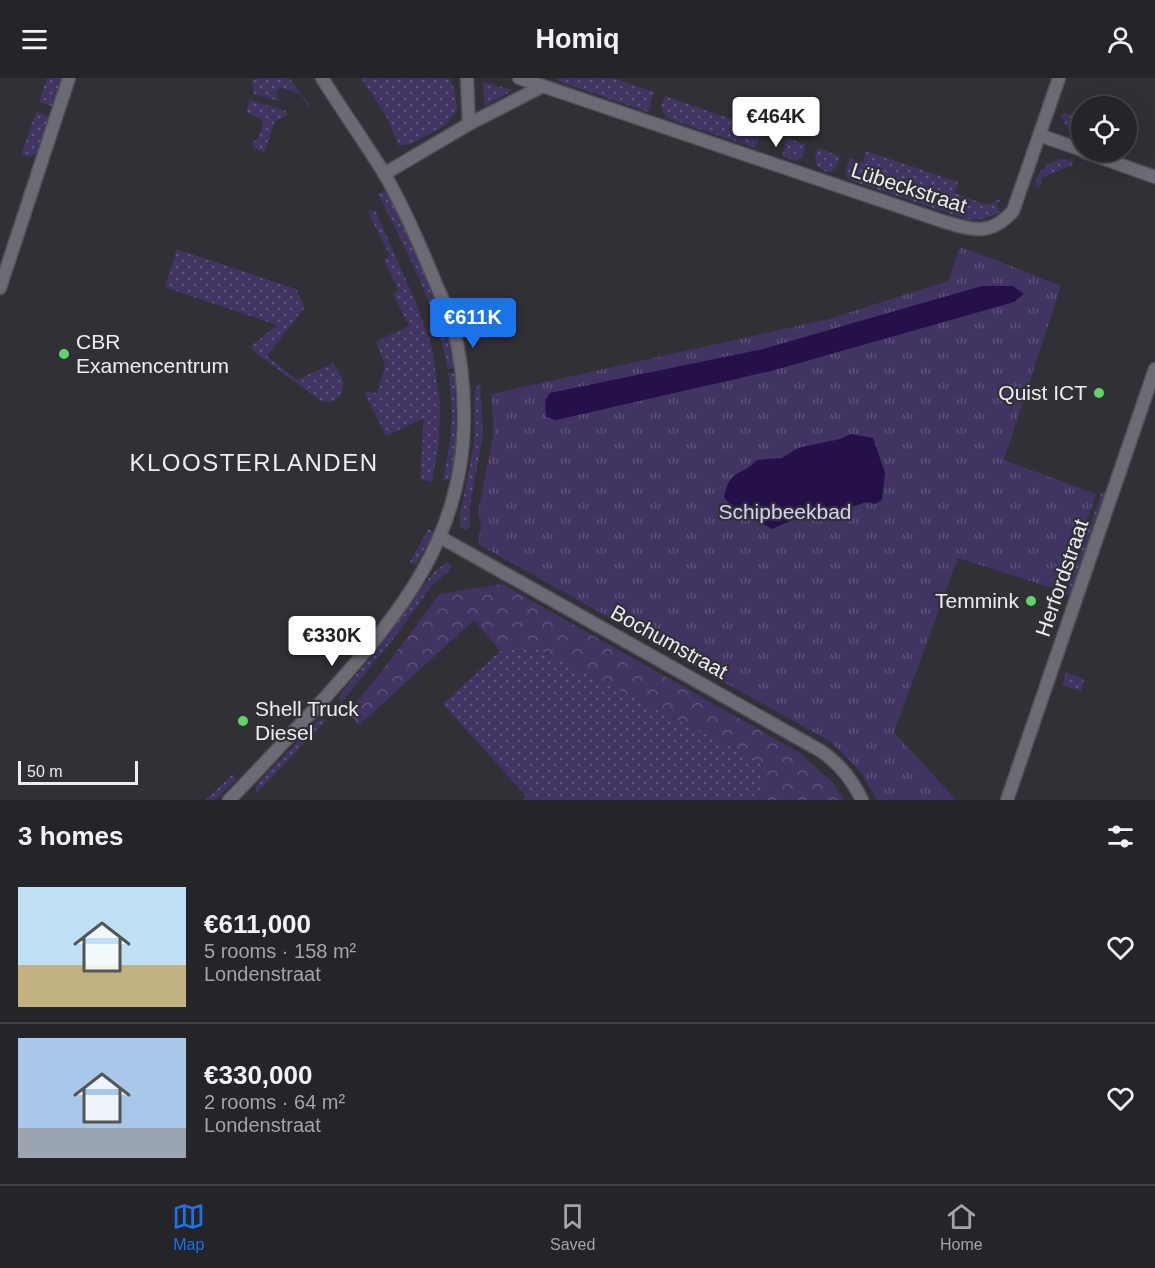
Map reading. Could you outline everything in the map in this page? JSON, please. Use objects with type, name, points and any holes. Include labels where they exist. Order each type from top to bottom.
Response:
[{"type":"street","points":[[0,288],[69,78]]},
{"type":"street","points":[[229,800],[334,688],[380,633],[417,582],[440,537],[454,499],[464,444],[464,387],[452,325],[422,248],[384,174],[322,78]]},
{"type":"street","points":[[467,78],[469,124]]},
{"type":"street","name":"Lübeckstraat","points":[[519,78],[942,221],[978,230],[992,228],[1003,222],[1013,211],[1059,78]]},
{"type":"street","points":[[384,174],[469,124],[543,86]]},
{"type":"street","points":[[1039,135],[1071,147]]},
{"type":"street","points":[[1113,162],[1155,177]]},
{"type":"street","name":"Herfordstraat","points":[[1007,800],[1155,369]]},
{"type":"street","name":"Bochumstraat","points":[[440,537],[821,751],[849,775],[862,800]]},
{"type":"green space","points":[[47,78],[64,78],[55,107],[39,102]]},
{"type":"green space","points":[[289,78],[310,105],[308,107],[301,94],[281,88],[276,91],[279,101],[254,94],[253,80]]},
{"type":"green space","points":[[361,78],[449,78],[455,91],[457,109],[446,125],[411,144],[399,146],[387,118]]},
{"type":"green space","points":[[557,78],[613,78],[654,92],[648,112],[558,81]]},
{"type":"green space","points":[[483,82],[513,90],[485,106]]},
{"type":"green space","points":[[665,96],[762,130],[757,144],[753,147],[666,118],[661,106]]},
{"type":"green space","points":[[250,100],[286,111],[288,115],[275,121],[264,152],[254,148],[252,143],[258,139],[263,125],[261,119],[246,112]]},
{"type":"green space","points":[[36,112],[50,116],[39,152],[32,156],[21,155]]},
{"type":"green space","points":[[1071,113],[1071,131],[1064,122],[1061,115]]},
{"type":"green space","points":[[788,138],[806,145],[803,157],[795,161],[782,156]]},
{"type":"green space","points":[[818,148],[840,156],[837,166],[829,173],[820,169],[816,164]]},
{"type":"green space","points":[[866,151],[958,182],[955,193],[984,204],[1000,200],[997,205],[1000,212],[983,218],[966,219],[849,180],[845,173],[850,158],[863,163]]},
{"type":"green space","points":[[1060,159],[1074,162],[1072,165],[1042,178],[1039,188],[1035,183],[1047,165]]},
{"type":"green space","points":[[385,190],[399,214],[442,315],[455,368],[448,369],[428,301],[410,258],[378,194]]},
{"type":"green space","points":[[375,210],[417,305],[432,347],[440,403],[439,441],[432,482],[420,479],[424,418],[386,436],[365,394],[366,391],[377,393],[385,366],[376,342],[409,326],[393,294],[399,291],[384,259],[390,256],[368,212]]},
{"type":"green space","name":"Schipbeekbad","points":[[960,247],[1061,286],[1004,460],[1096,494],[1062,591],[958,558],[894,732],[956,800],[877,800],[860,771],[831,742],[478,544],[481,526],[478,512],[494,432],[491,394],[829,319],[948,281]]},
{"type":"green space","points":[[177,249],[296,289],[305,307],[267,356],[297,380],[333,363],[343,381],[342,391],[338,398],[330,402],[321,401],[250,347],[277,325],[165,287]]},
{"type":"green space","points":[[448,373],[455,373],[457,446],[451,478],[443,481],[451,427]]},
{"type":"green space","points":[[480,381],[483,435],[470,506],[470,526],[466,530],[460,526],[460,515],[474,443],[475,391]]},
{"type":"green space","points":[[1102,491],[1106,493],[1070,596],[1066,594]]},
{"type":"green space","points":[[428,529],[434,532],[416,565],[410,562]]},
{"type":"green space","points":[[447,562],[452,566],[450,570],[433,584],[392,641],[340,704],[339,696],[375,652],[432,574]]},
{"type":"green space","points":[[502,584],[800,753],[833,783],[844,800],[752,800],[763,787],[764,764],[535,648],[500,651],[474,620],[359,725],[348,713],[439,594]]},
{"type":"green space","points":[[535,648],[765,764],[763,787],[752,800],[522,800],[526,796],[443,704],[500,651]]},
{"type":"green space","points":[[1066,672],[1084,679],[1081,691],[1062,685]]},
{"type":"green space","points":[[319,719],[326,720],[256,794],[256,785]]},
{"type":"green space","points":[[233,774],[236,780],[215,800],[205,800]]},
{"type":"shaded area","points":[[982,286],[1013,286],[1024,294],[1014,302],[771,371],[556,420],[546,417],[545,401],[550,393],[763,349]]},
{"type":"shaded area","points":[[851,434],[873,438],[885,473],[882,500],[875,504],[867,502],[841,510],[800,517],[772,529],[739,511],[724,497],[729,481],[757,460],[782,458],[798,448],[840,439]]},
{"type":"place","name":"CBR Examencentrum","points":[[64,354]]},
{"type":"place","name":"Quist ICT","points":[[1099,393]]},
{"type":"place","name":"Temmink","points":[[1031,601]]},
{"type":"place","name":"Shell Truck Diesel","points":[[243,721]]},
{"type":"district","name":"KLOOSTERLANDEN","points":[[254,463]]}]
